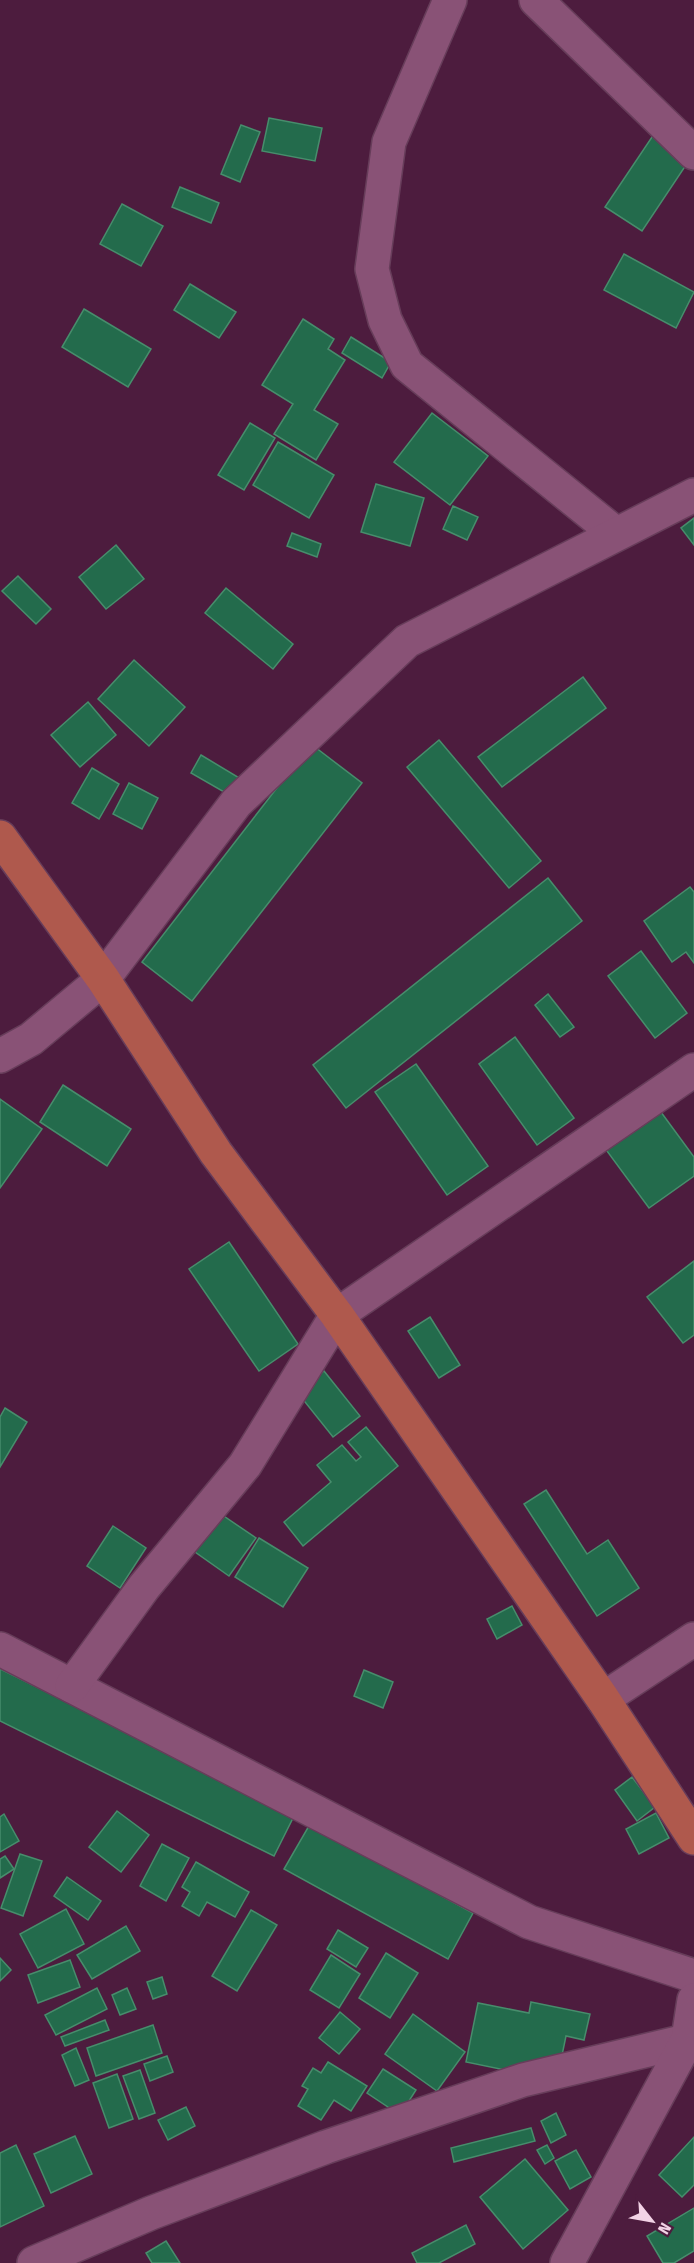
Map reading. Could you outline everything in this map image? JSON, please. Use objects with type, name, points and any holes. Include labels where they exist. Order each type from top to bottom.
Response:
[{"type":"main road","points":[[0,837],[103,980],[216,1153],[337,1315],[603,1699],[694,1838]]},
{"type":"street","points":[[450,0],[389,142],[372,269],[385,320],[406,365],[615,533]]},
{"type":"street","points":[[536,0],[694,153]]},
{"type":"street","points":[[0,1056],[31,1040],[103,980],[236,803],[407,641],[615,533],[694,495]]},
{"type":"street","points":[[72,1686],[144,1587],[245,1465],[337,1315],[694,1070]]},
{"type":"street","points":[[603,1699],[694,1639]]},
{"type":"street","points":[[0,1649],[528,1922],[694,1976]]},
{"type":"street","points":[[567,2263],[691,2039],[694,2000]]},
{"type":"street","points":[[34,2263],[151,2213],[326,2147],[523,2080],[691,2039]]},
{"type":"building","points":[[269,118],[322,128],[315,161],[262,151]]},
{"type":"building","points":[[241,125],[260,132],[240,182],[221,174]]},
{"type":"building","points":[[654,134],[690,159],[642,231],[605,207]]},
{"type":"building","points":[[180,187],[219,203],[211,223],[172,207]]},
{"type":"building","points":[[122,204],[163,226],[141,266],[100,244]]},
{"type":"building","points":[[624,254],[694,292],[676,328],[604,290]]},
{"type":"building","points":[[190,284],[236,312],[219,338],[174,310]]},
{"type":"building","points":[[84,309],[151,349],[128,387],[62,347]]},
{"type":"building","points":[[303,319],[334,339],[328,349],[345,360],[314,410],[338,424],[316,460],[274,434],[293,404],[262,385]]},
{"type":"building","points":[[351,337],[391,362],[382,378],[342,353]]},
{"type":"building","points":[[432,413],[488,456],[450,505],[394,462]]},
{"type":"building","points":[[250,423],[275,438],[244,490],[218,475]]},
{"type":"building","points":[[278,442],[334,475],[309,518],[253,485]]},
{"type":"building","points":[[376,484],[424,498],[410,546],[361,532]]},
{"type":"building","points":[[453,506],[478,517],[467,540],[443,529]]},
{"type":"building","points":[[694,518],[694,545],[681,528]]},
{"type":"building","points":[[292,533],[321,544],[317,557],[287,546]]},
{"type":"building","points":[[116,545],[144,579],[106,609],[79,577]]},
{"type":"building","points":[[18,576],[51,609],[36,624],[2,591]]},
{"type":"building","points":[[226,588],[293,644],[273,669],[205,613]]},
{"type":"building","points":[[134,660],[185,707],[149,746],[98,699]]},
{"type":"building","points":[[583,677],[606,708],[502,787],[478,757]]},
{"type":"building","points":[[88,702],[116,735],[80,767],[51,735]]},
{"type":"building","points":[[439,740],[541,861],[509,888],[407,767]]},
{"type":"building","points":[[311,744],[362,783],[192,1001],[142,962]]},
{"type":"building","points":[[201,755],[241,779],[231,796],[191,773]]},
{"type":"building","points":[[92,768],[119,784],[99,819],[72,803]]},
{"type":"building","points":[[129,783],[158,798],[142,829],[113,814]]},
{"type":"building","points":[[548,878],[582,921],[346,1108],[313,1065]]},
{"type":"building","points":[[690,887],[694,892],[694,963],[686,952],[672,962],[644,921]]},
{"type":"building","points":[[641,951],[687,1013],[655,1038],[608,976]]},
{"type":"building","points":[[548,994],[574,1027],[560,1037],[535,1005]]},
{"type":"building","points":[[515,1037],[574,1118],[537,1145],[479,1064]]},
{"type":"building","points":[[416,1064],[488,1166],[447,1195],[375,1092]]},
{"type":"building","points":[[63,1085],[131,1129],[107,1166],[40,1122]]},
{"type":"building","points":[[0,1099],[42,1129],[0,1188]]},
{"type":"building","points":[[658,1108],[694,1157],[694,1176],[649,1208],[604,1147]]},
{"type":"building","points":[[229,1242],[298,1344],[259,1371],[189,1269]]},
{"type":"building","points":[[694,1261],[694,1335],[683,1343],[647,1297]]},
{"type":"building","points":[[430,1317],[460,1365],[439,1378],[408,1331]]},
{"type":"building","points":[[324,1371],[360,1416],[333,1437],[297,1392]]},
{"type":"building","points":[[5,1408],[27,1422],[0,1467],[0,1417]]},
{"type":"building","points":[[366,1427],[398,1466],[303,1546],[284,1522],[331,1482],[317,1465],[342,1445],[356,1461],[361,1457],[348,1442]]},
{"type":"building","points":[[546,1490],[587,1554],[608,1540],[639,1588],[597,1616],[524,1504]]},
{"type":"building","points":[[215,1510],[256,1538],[229,1576],[188,1547]]},
{"type":"building","points":[[113,1526],[146,1548],[120,1588],[87,1566]]},
{"type":"building","points":[[259,1538],[308,1568],[283,1607],[235,1577]]},
{"type":"building","points":[[512,1606],[522,1625],[497,1639],[487,1619]]},
{"type":"building","points":[[0,1669],[295,1814],[274,1856],[0,1721]]},
{"type":"building","points":[[364,1670],[393,1682],[383,1708],[354,1696]]},
{"type":"building","points":[[632,1777],[655,1807],[637,1821],[615,1790]]},
{"type":"building","points":[[117,1811],[149,1835],[121,1872],[89,1847]]},
{"type":"building","points":[[656,1813],[669,1838],[639,1854],[626,1829]]},
{"type":"building","points":[[4,1814],[19,1841],[0,1852],[0,1817]]},
{"type":"building","points":[[310,1824],[473,1913],[448,1959],[284,1869]]},
{"type":"building","points":[[162,1844],[189,1858],[166,1901],[140,1886]]},
{"type":"building","points":[[20,1854],[42,1861],[23,1916],[1,1908]]},
{"type":"building","points":[[5,1856],[14,1869],[0,1878],[0,1859]]},
{"type":"building","points":[[196,1862],[249,1892],[235,1917],[207,1902],[199,1916],[182,1906],[190,1892],[182,1887]]},
{"type":"building","points":[[67,1877],[101,1901],[88,1920],[54,1896]]},
{"type":"building","points":[[66,1909],[84,1944],[38,1968],[20,1934]]},
{"type":"building","points":[[251,1910],[277,1925],[237,1991],[212,1976]]},
{"type":"building","points":[[126,1926],[140,1951],[92,1979],[77,1955]]},
{"type":"building","points":[[338,1930],[368,1948],[356,1967],[327,1949]]},
{"type":"building","points":[[386,1953],[418,1973],[390,2018],[359,1998]]},
{"type":"building","points":[[331,1955],[360,1974],[339,2008],[310,1990]]},
{"type":"building","points":[[0,1958],[11,1970],[0,1981]]},
{"type":"building","points":[[70,1960],[80,1987],[38,2003],[28,1975]]},
{"type":"building","points":[[162,1977],[167,1994],[153,1999],[147,1982]]},
{"type":"building","points":[[97,1988],[107,2009],[56,2035],[45,2015]]},
{"type":"building","points":[[127,1988],[136,2009],[120,2015],[112,1995]]},
{"type":"building","points":[[531,2002],[590,2014],[584,2040],[566,2036],[560,2065],[535,2076],[466,2062],[478,2003],[529,2013]]},
{"type":"building","points":[[340,2012],[360,2029],[339,2054],[319,2038]]},
{"type":"building","points":[[413,2014],[465,2052],[437,2091],[385,2054]]},
{"type":"building","points":[[105,2020],[109,2030],[65,2046],[61,2037]]},
{"type":"building","points":[[153,2025],[162,2053],[96,2076],[87,2048]]},
{"type":"building","points":[[76,2048],[89,2080],[75,2086],[62,2055]]},
{"type":"building","points":[[167,2056],[173,2072],[150,2081],[144,2064]]},
{"type":"building","points":[[328,2062],[367,2086],[351,2111],[334,2100],[321,2120],[298,2106],[308,2089],[302,2086],[313,2068],[321,2073]]},
{"type":"building","points":[[383,2069],[416,2090],[400,2115],[367,2093]]},
{"type":"building","points":[[140,2070],[155,2113],[139,2119],[123,2076]]},
{"type":"building","points":[[117,2074],[133,2119],[109,2128],[93,2083]]},
{"type":"building","points":[[186,2107],[195,2126],[168,2140],[158,2120]]},
{"type":"building","points":[[556,2113],[566,2135],[551,2143],[541,2121]]},
{"type":"building","points":[[531,2128],[535,2141],[454,2162],[451,2148]]},
{"type":"building","points":[[75,2136],[92,2174],[51,2193],[34,2154]]},
{"type":"building","points":[[694,2137],[694,2185],[682,2197],[659,2175]]},
{"type":"building","points":[[16,2145],[44,2206],[0,2227],[0,2153]]},
{"type":"building","points":[[547,2145],[554,2158],[545,2164],[537,2150]]},
{"type":"building","points":[[576,2150],[591,2177],[570,2189],[555,2161]]},
{"type":"building","points":[[525,2159],[568,2210],[523,2249],[480,2197]]},
{"type":"building","points":[[694,2208],[694,2251],[674,2263],[663,2263],[647,2236]]},
{"type":"building","points":[[466,2225],[475,2244],[439,2263],[417,2263],[412,2253]]},
{"type":"building","points":[[166,2241],[180,2263],[152,2263],[146,2253]]}]
